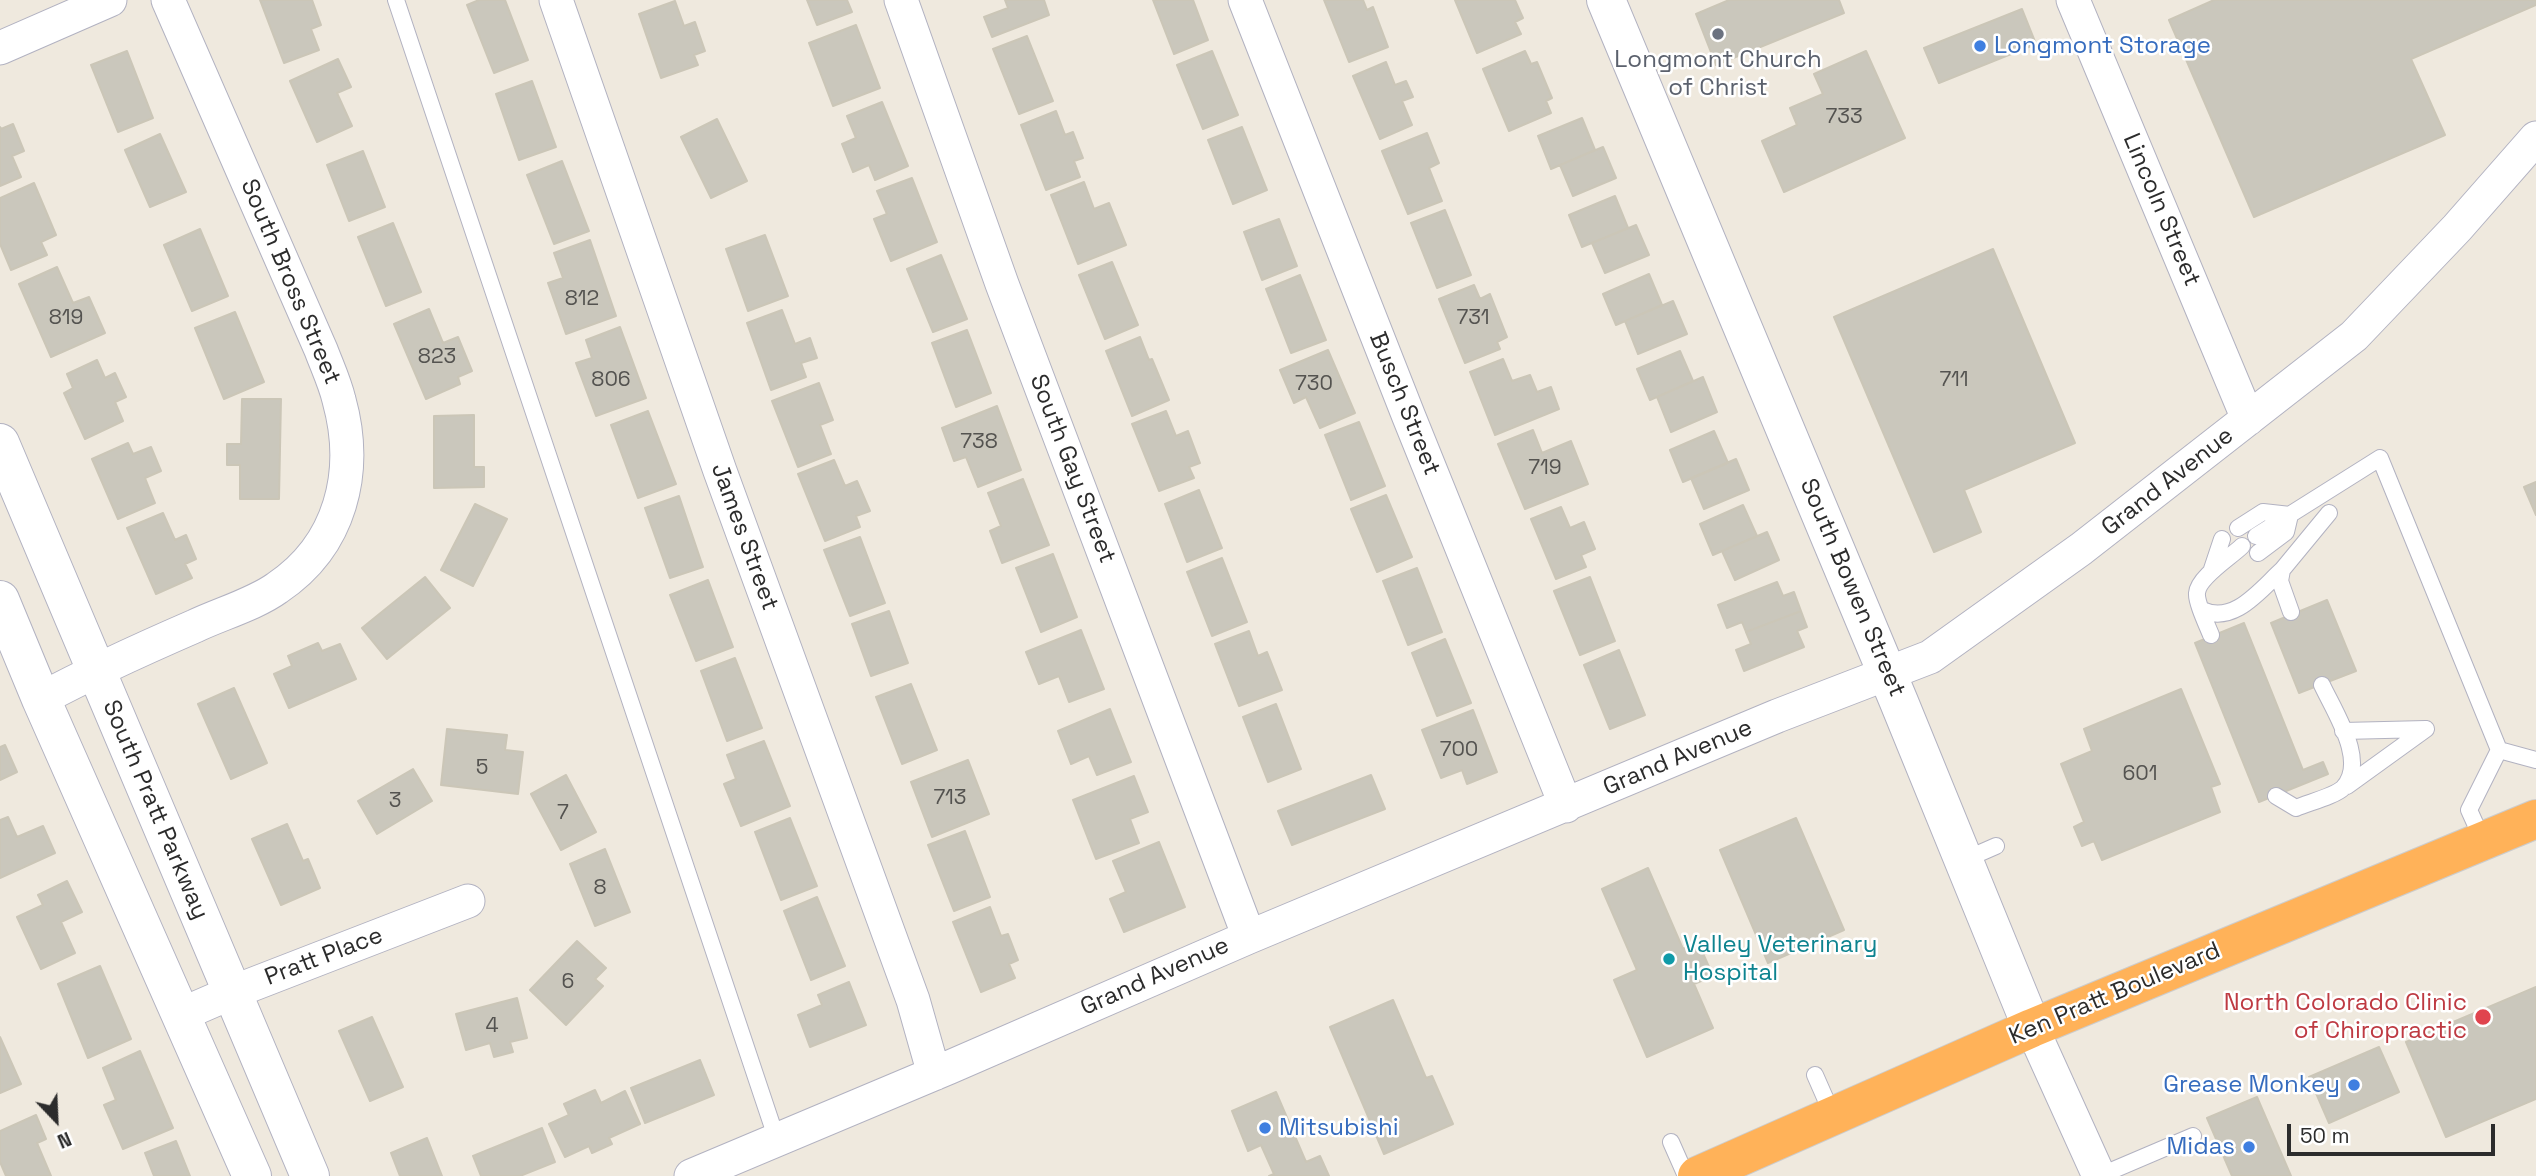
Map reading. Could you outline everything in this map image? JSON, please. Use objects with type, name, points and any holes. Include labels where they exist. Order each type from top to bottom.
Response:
[{"type":"highway","name":"Ken Pratt Boulevard","points":[[1697,1176],[2032,1028],[2536,819]]},
{"type":"street","points":[[0,48],[110,0]]},
{"type":"street","name":"South Bross Street","points":[[41,699],[94,670],[275,590],[302,570],[329,534],[344,491],[347,455],[340,401],[321,350],[168,0]]},
{"type":"street","name":"James Street","points":[[556,0],[720,471],[913,1000],[934,1074]]},
{"type":"street","name":"South Gay Street","points":[[901,0],[1002,284],[1248,937]]},
{"type":"street","name":"Busch Street","points":[[1245,0],[1409,418],[1566,806]]},
{"type":"street","name":"South Bowen Street","points":[[1606,0],[1887,674],[1980,853],[2032,1028],[2099,1176]]},
{"type":"street","name":"Lincoln Street","points":[[2073,0],[2248,419]]},
{"type":"street","name":"Grand Avenue","points":[[691,1176],[1248,937],[1777,716],[1930,657],[2081,549],[2354,336],[2457,229],[2536,138]]},
{"type":"street","name":"South Pratt Parkway","points":[[0,443],[310,1176]]},
{"type":"street","points":[[0,600],[41,699],[252,1176]]},
{"type":"street","name":"Pratt Place","points":[[180,1016],[233,992],[468,901]]},
{"type":"lane","points":[[396,0],[777,1140]]},
{"type":"lane","points":[[2256,536],[2380,458],[2500,750],[2469,810],[2483,841]]},
{"type":"lane","points":[[2238,528],[2263,512],[2290,515]]},
{"type":"lane","points":[[2202,611],[2214,616],[2230,613],[2241,607],[2282,570],[2329,513]]},
{"type":"lane","points":[[2258,553],[2286,532],[2290,515]]},
{"type":"lane","points":[[2211,572],[2222,539]]},
{"type":"lane","points":[[2211,635],[2197,593],[2200,583],[2242,546]]},
{"type":"lane","points":[[2211,572],[2243,564]]},
{"type":"lane","points":[[2282,570],[2280,580],[2291,612]]},
{"type":"lane","points":[[2322,685],[2343,731],[2353,762],[2353,772],[2342,790]]},
{"type":"lane","points":[[2276,796],[2296,807],[2342,790],[2427,729],[2343,731]]},
{"type":"lane","points":[[2500,750],[2536,760]]},
{"type":"lane","points":[[1815,1075],[1833,1116]]},
{"type":"lane","points":[[2099,1176],[2193,1136]]},
{"type":"lane","points":[[1671,1142],[1686,1176]]},
{"type":"building","points":[[260,0],[312,0],[321,25],[311,29],[319,50],[284,63]]},
{"type":"building","points":[[479,0],[505,0],[528,60],[494,73],[467,5]]},
{"type":"building","points":[[807,0],[847,0],[852,12],[817,25]]},
{"type":"building","points":[[1005,0],[1044,0],[1049,15],[992,37],[984,17],[1008,8]]},
{"type":"building","points":[[1153,0],[1193,0],[1208,40],[1174,54]]},
{"type":"building","points":[[1324,0],[1363,0],[1367,10],[1373,7],[1388,47],[1349,62]]},
{"type":"building","points":[[1455,0],[1515,0],[1523,18],[1515,22],[1521,34],[1477,53]]},
{"type":"building","points":[[1729,0],[1839,0],[1844,13],[1716,65],[1696,14]]},
{"type":"building","points":[[2214,0],[2536,0],[2536,5],[2411,59],[2445,135],[2254,217],[2169,20]]},
{"type":"building","points":[[675,1],[684,26],[695,22],[705,51],[694,55],[698,65],[661,78],[639,14]]},
{"type":"building","name":"Longmont Storage","points":[[2022,9],[2036,44],[1939,83],[1924,48]]},
{"type":"building","points":[[856,25],[880,88],[833,106],[809,43]]},
{"type":"building","points":[[1027,36],[1053,101],[1019,114],[993,49]]},
{"type":"building","points":[[127,51],[153,118],[118,132],[91,65]]},
{"type":"building","points":[[1212,51],[1238,115],[1203,129],[1177,65]]},
{"type":"building","points":[[1525,51],[1531,64],[1537,62],[1552,98],[1546,101],[1551,113],[1509,131],[1483,69]]},
{"type":"building","points":[[1866,51],[1905,138],[1784,192],[1762,141],[1797,125],[1790,108],[1823,94],[1814,74]]},
{"type":"building","points":[[338,59],[351,87],[337,93],[352,126],[317,142],[290,81]]},
{"type":"building","points":[[1386,62],[1395,85],[1406,81],[1413,97],[1402,101],[1412,125],[1380,139],[1353,76]]},
{"type":"building","points":[[532,81],[556,147],[519,160],[496,94]]},
{"type":"building","points":[[882,102],[908,166],[875,180],[869,165],[853,172],[842,144],[856,138],[847,116]]},
{"type":"building","points":[[1056,111],[1065,135],[1073,132],[1083,158],[1074,161],[1080,177],[1046,190],[1021,125]]},
{"type":"building","points":[[1582,118],[1595,150],[1551,169],[1538,136]]},
{"type":"building","points":[[717,119],[747,181],[711,198],[681,137]]},
{"type":"building","points":[[13,124],[24,151],[12,156],[21,177],[0,186],[0,127],[1,129]]},
{"type":"building","points":[[1242,127],[1267,190],[1233,204],[1208,140]]},
{"type":"building","points":[[1427,133],[1439,163],[1429,168],[1442,201],[1408,214],[1382,151]]},
{"type":"building","points":[[160,134],[186,192],[150,207],[125,150]]},
{"type":"building","points":[[1603,147],[1616,178],[1573,196],[1560,165]]},
{"type":"building","points":[[363,151],[385,207],[349,221],[327,165]]},
{"type":"building","points":[[562,161],[589,231],[554,244],[527,175]]},
{"type":"building","points":[[912,178],[937,242],[891,261],[874,219],[887,214],[877,191]]},
{"type":"building","points":[[1084,182],[1094,209],[1109,203],[1126,245],[1078,264],[1051,195]]},
{"type":"building","points":[[34,183],[56,235],[41,242],[47,255],[11,270],[0,244],[0,198]]},
{"type":"building","points":[[1615,196],[1628,228],[1582,247],[1569,215]]},
{"type":"building","points":[[1445,210],[1471,275],[1437,288],[1411,223]]},
{"type":"building","points":[[1279,219],[1297,266],[1262,280],[1244,232]]},
{"type":"building","points":[[393,223],[421,292],[386,306],[358,237]]},
{"type":"building","points":[[1636,225],[1649,255],[1605,273],[1592,243]]},
{"type":"building","points":[[200,229],[228,296],[192,311],[164,245]]},
{"type":"building","points":[[765,235],[788,296],[748,311],[726,249]]},
{"type":"building","points":[[590,240],[616,316],[566,334],[548,283],[563,278],[554,253]]},
{"type":"building","points":[[1993,249],[2075,443],[1964,490],[1981,532],[1934,552],[1834,317]]},
{"type":"building","points":[[941,255],[967,319],[933,332],[907,269]]},
{"type":"building","points":[[1112,262],[1138,325],[1105,339],[1079,275]]},
{"type":"building","points":[[57,267],[73,303],[89,297],[105,333],[51,357],[19,284]]},
{"type":"building","points":[[1649,274],[1662,305],[1616,325],[1603,294]]},
{"type":"building","points":[[1300,275],[1326,340],[1291,353],[1266,289]]},
{"type":"building","points":[[1474,285],[1480,299],[1490,294],[1507,337],[1497,342],[1500,349],[1465,363],[1439,299]]},
{"type":"building","points":[[1673,301],[1687,334],[1638,354],[1625,321]]},
{"type":"building","points":[[429,309],[443,343],[458,337],[472,371],[458,377],[460,384],[426,399],[394,324]]},
{"type":"building","points":[[782,310],[795,344],[810,338],[817,358],[801,363],[806,377],[771,390],[747,323]]},
{"type":"building","points":[[235,312],[264,382],[224,399],[195,328]]},
{"type":"building","points":[[620,327],[646,398],[596,416],[576,363],[592,358],[586,340]]},
{"type":"building","points":[[967,330],[991,393],[956,407],[932,343]]},
{"type":"building","points":[[1140,337],[1169,400],[1132,416],[1106,351]]},
{"type":"building","points":[[1328,350],[1355,413],[1320,428],[1306,397],[1294,403],[1280,370]]},
{"type":"building","points":[[1680,351],[1693,381],[1650,400],[1637,369]]},
{"type":"building","points":[[1503,359],[1512,381],[1530,375],[1537,392],[1551,387],[1559,409],[1495,435],[1470,372]]},
{"type":"building","points":[[97,360],[105,378],[115,373],[126,397],[115,402],[123,421],[85,439],[64,393],[73,388],[67,374]]},
{"type":"building","points":[[1703,377],[1717,412],[1671,432],[1657,397]]},
{"type":"building","points":[[819,383],[833,420],[820,425],[831,454],[798,467],[772,401]]},
{"type":"building","points":[[242,399],[281,399],[279,499],[240,499],[240,465],[227,465],[227,444],[241,444]]},
{"type":"building","points":[[997,406],[1021,470],[978,487],[966,457],[954,461],[942,428]]},
{"type":"building","points":[[648,411],[676,484],[638,498],[611,425]]},
{"type":"building","points":[[1166,411],[1176,436],[1188,431],[1200,463],[1189,467],[1194,478],[1159,491],[1132,424]]},
{"type":"building","points":[[474,415],[474,467],[484,467],[484,487],[434,488],[434,416]]},
{"type":"building","points":[[1359,422],[1385,486],[1351,500],[1325,435]]},
{"type":"building","points":[[1533,430],[1542,453],[1571,441],[1588,484],[1525,509],[1498,444]]},
{"type":"building","points":[[1714,431],[1728,463],[1683,482],[1670,450]]},
{"type":"building","points":[[128,443],[133,454],[151,447],[161,471],[145,478],[155,503],[118,519],[92,459]]},
{"type":"building","points":[[1736,459],[1749,490],[1704,509],[1691,478]]},
{"type":"building","points":[[834,460],[845,486],[857,481],[870,511],[856,516],[860,527],[825,541],[798,474]]},
{"type":"building","points":[[1023,479],[1049,545],[1002,563],[990,531],[1001,526],[988,493]]},
{"type":"building","points":[[2536,482],[2536,515],[2524,487]]},
{"type":"building","points":[[1199,490],[1222,548],[1187,562],[1165,504]]},
{"type":"building","points":[[1386,495],[1412,557],[1377,572],[1351,509]]},
{"type":"building","points":[[679,496],[703,567],[670,578],[645,508]]},
{"type":"building","points":[[475,504],[507,519],[473,586],[441,570]]},
{"type":"building","points":[[1743,505],[1757,536],[1713,555],[1700,524]]},
{"type":"building","points":[[1561,507],[1570,528],[1584,522],[1595,549],[1581,555],[1586,567],[1556,579],[1531,519]]},
{"type":"building","points":[[163,513],[175,540],[186,535],[196,559],[185,564],[192,578],[156,594],[127,528]]},
{"type":"building","points":[[1767,532],[1779,560],[1735,580],[1722,551]]},
{"type":"building","points":[[860,537],[885,603],[850,616],[824,550]]},
{"type":"building","points":[[1053,554],[1077,617],[1041,632],[1016,568]]},
{"type":"building","points":[[1222,558],[1247,622],[1212,636],[1187,572]]},
{"type":"building","points":[[1417,568],[1442,632],[1408,645],[1383,581]]},
{"type":"building","points":[[425,577],[450,608],[387,659],[362,628]]},
{"type":"building","points":[[1590,577],[1615,641],[1580,655],[1554,591]]},
{"type":"building","points":[[708,580],[733,647],[696,661],[670,595]]},
{"type":"building","points":[[1777,582],[1783,596],[1794,592],[1801,611],[1746,632],[1742,622],[1727,628],[1718,605]]},
{"type":"building","points":[[2327,600],[2356,671],[2299,693],[2271,623]]},
{"type":"building","points":[[889,611],[908,663],[871,676],[852,624]]},
{"type":"building","points":[[1801,611],[1807,627],[1797,631],[1804,647],[1744,671],[1736,650],[1751,644],[1746,632]]},
{"type":"building","points":[[2244,623],[2303,770],[2323,762],[2328,774],[2259,802],[2195,643]]},
{"type":"building","points":[[1081,630],[1104,689],[1069,702],[1059,676],[1039,684],[1026,652]]},
{"type":"building","points":[[1249,631],[1258,656],[1267,652],[1282,690],[1239,706],[1215,644]]},
{"type":"building","points":[[1445,639],[1471,703],[1437,716],[1412,653]]},
{"type":"building","points":[[318,643],[322,651],[340,644],[356,679],[289,708],[274,674],[292,666],[288,656]]},
{"type":"building","points":[[1619,650],[1645,715],[1610,729],[1584,665]]},
{"type":"building","points":[[735,658],[762,728],[727,741],[701,671]]},
{"type":"building","points":[[911,684],[937,750],[902,764],[876,697]]},
{"type":"building","points":[[234,688],[267,763],[231,779],[198,704]]},
{"type":"building","points":[[2181,689],[2220,784],[2211,787],[2220,812],[2102,860],[2094,841],[2082,846],[2074,827],[2084,822],[2061,764],[2092,751],[2084,729]]},
{"type":"building","points":[[1276,704],[1301,769],[1268,782],[1243,717]]},
{"type":"building","points":[[1110,709],[1131,762],[1097,775],[1089,756],[1071,764],[1058,731]]},
{"type":"building","points":[[1473,710],[1497,772],[1467,784],[1462,770],[1441,778],[1422,730]]},
{"type":"building","points":[[447,729],[507,735],[505,750],[523,752],[518,794],[441,785]]},
{"type":"building","points":[[764,741],[790,806],[741,826],[724,784],[736,779],[727,755]]},
{"type":"building","points":[[5,745],[17,772],[0,780],[0,747]]},
{"type":"building","points":[[968,760],[989,814],[932,837],[911,782]]},
{"type":"building","points":[[413,769],[432,801],[377,834],[358,801]]},
{"type":"building","points":[[566,775],[596,832],[561,850],[531,794]]},
{"type":"building","points":[[1371,775],[1385,809],[1292,845],[1278,811]]},
{"type":"building","points":[[1134,776],[1148,812],[1130,819],[1139,843],[1096,859],[1073,800]]},
{"type":"building","points":[[8,817],[17,837],[43,826],[55,853],[0,878],[0,820]]},
{"type":"building","points":[[790,818],[817,886],[781,900],[755,832]]},
{"type":"building","points":[[1796,818],[1844,930],[1768,963],[1720,850]]},
{"type":"building","points":[[287,824],[303,861],[308,859],[320,888],[281,905],[252,839]]},
{"type":"building","points":[[965,831],[990,897],[954,911],[928,845]]},
{"type":"building","points":[[1159,842],[1185,907],[1124,932],[1110,899],[1126,892],[1113,861]]},
{"type":"building","points":[[605,849],[630,912],[595,926],[570,864]]},
{"type":"building","name":"Valley Veterinary Hospital","points":[[1648,868],[1683,949],[1698,942],[1713,976],[1694,984],[1713,1028],[1647,1057],[1614,980],[1637,970],[1602,889]]},
{"type":"building","points":[[67,881],[82,912],[61,922],[75,953],[41,969],[17,917],[43,905],[38,895]]},
{"type":"building","points":[[817,897],[845,966],[811,980],[784,911]]},
{"type":"building","points":[[990,907],[1001,936],[1008,934],[1018,960],[1009,964],[1015,978],[981,992],[953,922]]},
{"type":"building","points":[[577,941],[606,968],[595,979],[603,986],[566,1025],[530,990]]},
{"type":"building","points":[[100,966],[131,1039],[88,1058],[58,984]]},
{"type":"building","points":[[849,982],[866,1025],[810,1047],[798,1015],[822,1005],[818,995]]},
{"type":"building","points":[[2536,987],[2536,1099],[2446,1137],[2406,1042]]},
{"type":"building","points":[[517,998],[527,1038],[510,1042],[513,1052],[494,1057],[490,1043],[466,1050],[456,1014]]},
{"type":"building","points":[[1393,1000],[1426,1078],[1432,1076],[1453,1124],[1384,1154],[1330,1027]]},
{"type":"building","points":[[372,1017],[403,1087],[370,1101],[339,1031]]},
{"type":"building","points":[[0,1037],[21,1084],[0,1093]]},
{"type":"building","name":"Grease Monkey","points":[[2379,1047],[2399,1092],[2329,1123],[2309,1077]]},
{"type":"building","points":[[140,1051],[173,1128],[123,1149],[104,1105],[116,1100],[103,1068]]},
{"type":"building","points":[[700,1060],[714,1095],[645,1123],[631,1088]]},
{"type":"building","points":[[595,1090],[601,1103],[625,1091],[640,1124],[609,1138],[612,1144],[592,1153],[589,1146],[565,1157],[549,1124],[569,1115],[564,1104]]},
{"type":"building","name":"Mitsubishi","points":[[1276,1092],[1306,1162],[1320,1156],[1329,1176],[1269,1176],[1274,1174],[1261,1145],[1248,1151],[1232,1111]]},
{"type":"building","name":"Midas","points":[[2257,1097],[2291,1176],[2232,1176],[2207,1118]]},
{"type":"building","points":[[36,1115],[46,1139],[37,1143],[51,1176],[6,1176],[0,1162],[0,1131]]},
{"type":"building","points":[[542,1128],[555,1162],[520,1176],[481,1176],[473,1156]]},
{"type":"building","points":[[427,1138],[442,1176],[400,1176],[391,1153]]},
{"type":"building","points":[[176,1141],[190,1176],[154,1176],[145,1153]]},
{"type":"place","name":"Longmont Church of Christ","points":[[1718,34]]},
{"type":"place","name":"Longmont Storage","points":[[1980,46]]},
{"type":"place","name":"Valley Veterinary Hospital","points":[[1669,959]]},
{"type":"place","name":"North Colorado Clinic of Chiropractic","points":[[2483,1017]]},
{"type":"place","name":"Grease Monkey","points":[[2354,1085]]},
{"type":"place","name":"Mitsubishi","points":[[1265,1128]]},
{"type":"place","name":"Midas","points":[[2249,1147]]}]
